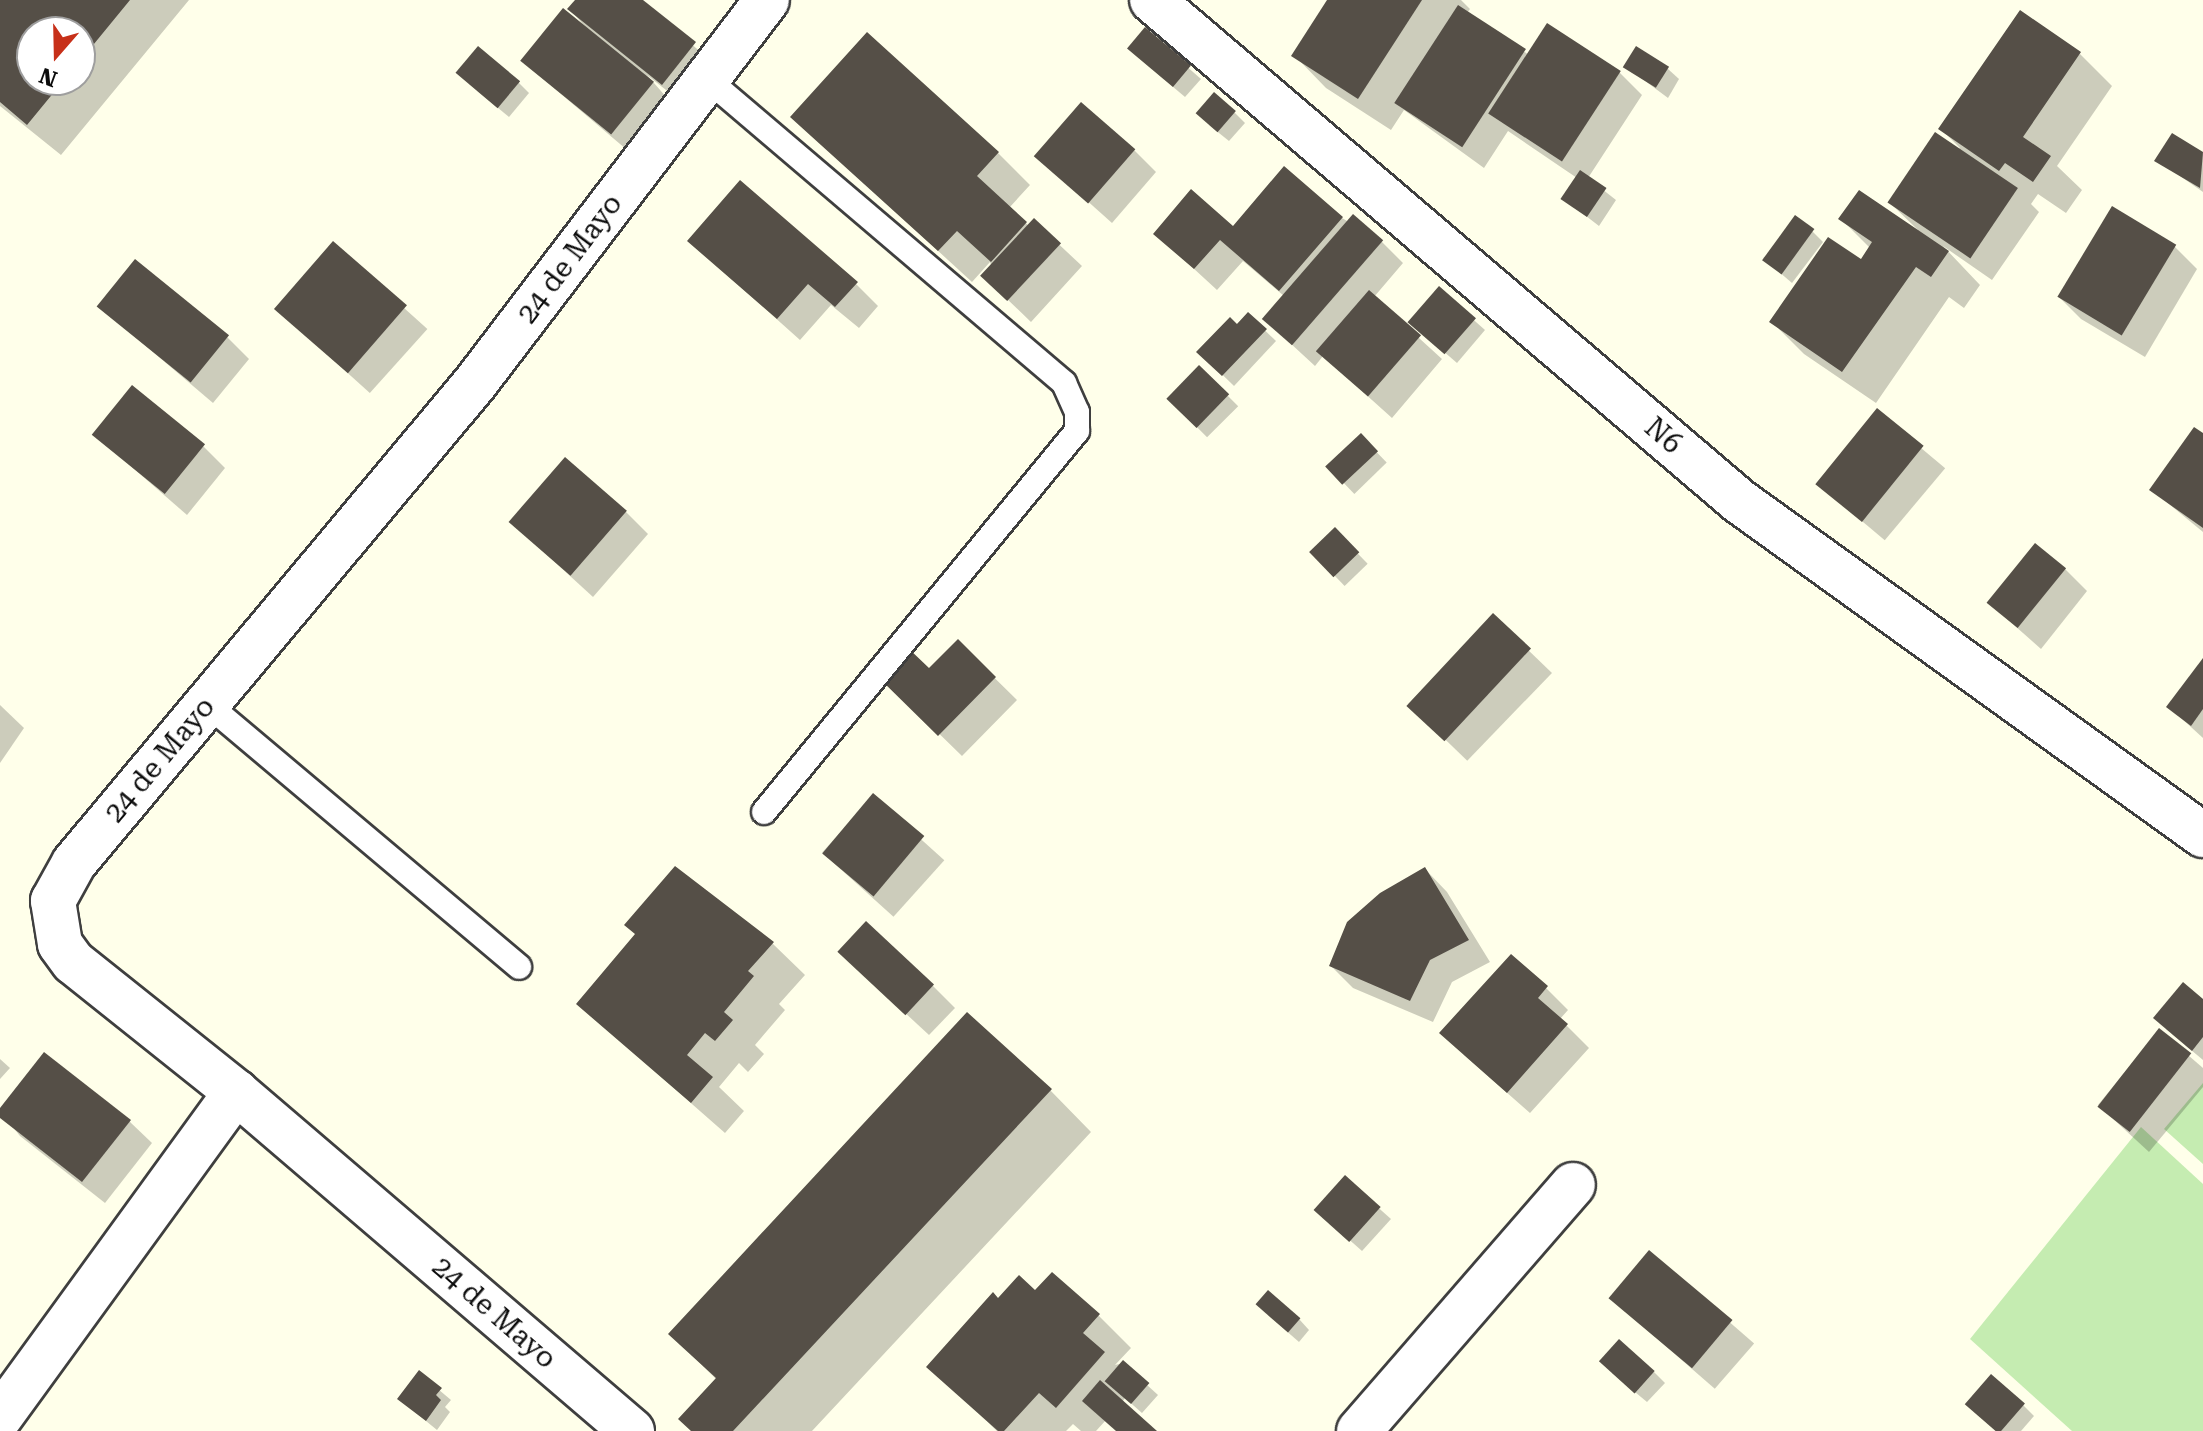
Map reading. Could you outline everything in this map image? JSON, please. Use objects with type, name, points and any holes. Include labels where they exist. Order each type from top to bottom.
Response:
[{"type":"street","name":"24 de Mayo","points":[[632,1431],[236,1092],[73,962],[53,923],[61,881],[476,382],[767,0]]},
{"type":"street","name":"N6","points":[[1152,0],[1739,501],[2203,835]]},
{"type":"street","points":[[0,1417],[236,1092]]},
{"type":"street","points":[[1359,1431],[1573,1185]]},
{"type":"lane","points":[[707,79],[1064,383],[1077,412],[1077,431],[764,812]]},
{"type":"lane","points":[[207,704],[519,967]]},
{"type":"green space","points":[[2203,1083],[2203,1164],[2164,1129]]},
{"type":"green space","points":[[2141,1127],[2203,1184],[2203,1431],[2072,1431],[1970,1339]]},
{"type":"building","points":[[0,0],[130,0],[96,41],[96,16],[16,16],[16,96],[51,96],[27,125],[0,102]]},
{"type":"building","points":[[575,0],[643,0],[696,42],[662,85],[567,9]]},
{"type":"building","points":[[1327,0],[1422,0],[1358,99],[1291,56]]},
{"type":"building","points":[[1458,5],[1526,49],[1462,147],[1394,103]]},
{"type":"building","points":[[563,8],[654,82],[611,134],[520,61]]},
{"type":"building","points":[[2020,10],[2081,52],[2023,137],[2051,156],[2033,182],[2005,163],[1999,171],[1938,129]]},
{"type":"building","points":[[1547,23],[1621,71],[1562,162],[1488,114]]},
{"type":"building","points":[[1145,27],[1191,66],[1173,87],[1127,48]]},
{"type":"building","points":[[867,32],[999,152],[977,176],[1027,222],[991,262],[957,231],[938,251],[790,117]]},
{"type":"building","points":[[478,46],[520,81],[498,108],[456,73]]},
{"type":"building","points":[[1636,46],[1669,67],[1656,88],[1623,67]]},
{"type":"building","points":[[1214,92],[1236,111],[1218,132],[1196,113]]},
{"type":"building","points":[[1081,102],[1135,149],[1088,204],[1034,156]]},
{"type":"building","points":[[1935,132],[2018,188],[1970,258],[1887,202]]},
{"type":"building","points":[[2172,133],[2203,152],[2200,188],[2154,161]]},
{"type":"building","points":[[1284,166],[1343,217],[1279,291],[1220,240],[1194,269],[1153,234],[1191,189],[1233,226]]},
{"type":"building","points":[[1580,170],[1607,188],[1587,217],[1560,199]]},
{"type":"building","points":[[740,180],[858,282],[835,307],[808,284],[777,319],[687,241]]},
{"type":"building","points":[[1859,190],[1949,251],[1931,277],[1916,267],[1842,372],[1769,322],[1828,237],[1861,259],[1872,242],[1838,219]]},
{"type":"building","points":[[2112,206],[2176,245],[2122,335],[2057,297]]},
{"type":"building","points":[[1353,214],[1383,240],[1292,345],[1262,319]]},
{"type":"building","points":[[1795,215],[1814,229],[1782,274],[1762,260]]},
{"type":"building","points":[[1034,218],[1061,243],[1007,301],[980,276]]},
{"type":"building","points":[[333,241],[407,305],[348,373],[274,309]]},
{"type":"building","points":[[135,259],[229,335],[191,383],[97,306]]},
{"type":"building","points":[[1439,286],[1476,318],[1444,354],[1408,322]]},
{"type":"building","points":[[1369,290],[1421,335],[1368,396],[1316,351]]},
{"type":"building","points":[[1248,312],[1267,329],[1222,376],[1196,352],[1230,317],[1237,324]]},
{"type":"building","points":[[1199,365],[1229,394],[1197,428],[1166,399]]},
{"type":"building","points":[[132,385],[205,444],[165,494],[92,435]]},
{"type":"building","points":[[1877,408],[1924,446],[1862,522],[1815,484]]},
{"type":"building","points":[[2194,427],[2203,433],[2203,528],[2149,490]]},
{"type":"building","points":[[1361,433],[1378,451],[1342,485],[1325,466]]},
{"type":"building","points":[[565,457],[627,511],[570,576],[509,522]]},
{"type":"building","points":[[1335,527],[1359,552],[1333,577],[1309,552]]},
{"type":"building","points":[[2035,543],[2066,568],[2018,628],[1987,603]]},
{"type":"building","points":[[1493,613],[1531,648],[1444,741],[1406,706]]},
{"type":"building","points":[[958,639],[996,677],[938,736],[878,677],[907,647],[929,668]]},
{"type":"building","points":[[2203,658],[2203,709],[2191,726],[2166,707]]},
{"type":"building","points":[[873,793],[924,836],[874,897],[822,854]]},
{"type":"building","points":[[675,866],[774,942],[748,971],[754,976],[724,1012],[733,1020],[715,1041],[705,1033],[687,1055],[713,1077],[691,1103],[576,1004],[635,934],[624,925]]},
{"type":"building","points":[[1425,867],[1469,940],[1430,960],[1410,1001],[1329,966],[1347,922],[1380,893]]},
{"type":"building","points":[[866,921],[934,984],[905,1015],[837,952]]},
{"type":"building","points":[[1511,954],[1548,986],[1538,998],[1568,1024],[1507,1093],[1439,1033]]},
{"type":"building","points":[[2183,982],[2203,999],[2203,1037],[2192,1051],[2153,1018]]},
{"type":"building","points":[[967,1012],[1052,1089],[733,1431],[691,1431],[678,1419],[716,1378],[668,1334]]},
{"type":"building","points":[[2159,1028],[2191,1053],[2130,1132],[2097,1107]]},
{"type":"building","points":[[44,1052],[131,1120],[82,1182],[0,1118],[0,1108]]},
{"type":"building","points":[[1345,1175],[1381,1207],[1349,1242],[1314,1210]]},
{"type":"building","points":[[1649,1250],[1732,1320],[1692,1368],[1609,1298]]},
{"type":"building","points":[[1052,1272],[1100,1314],[1083,1333],[1105,1352],[1056,1408],[1039,1393],[1004,1431],[998,1431],[926,1367],[993,1292],[998,1298],[1019,1275],[1035,1290]]},
{"type":"building","points":[[1268,1290],[1300,1318],[1288,1333],[1256,1304]]},
{"type":"building","points":[[1619,1339],[1655,1371],[1635,1393],[1599,1361]]},
{"type":"building","points":[[1123,1360],[1149,1383],[1131,1404],[1105,1381]]},
{"type":"building","points":[[419,1370],[442,1388],[436,1395],[441,1400],[426,1421],[397,1399]]},
{"type":"building","points":[[1991,1374],[2025,1404],[2001,1431],[1996,1431],[1965,1404]]},
{"type":"building","points":[[1100,1380],[1157,1431],[1116,1431],[1082,1401]]}]
